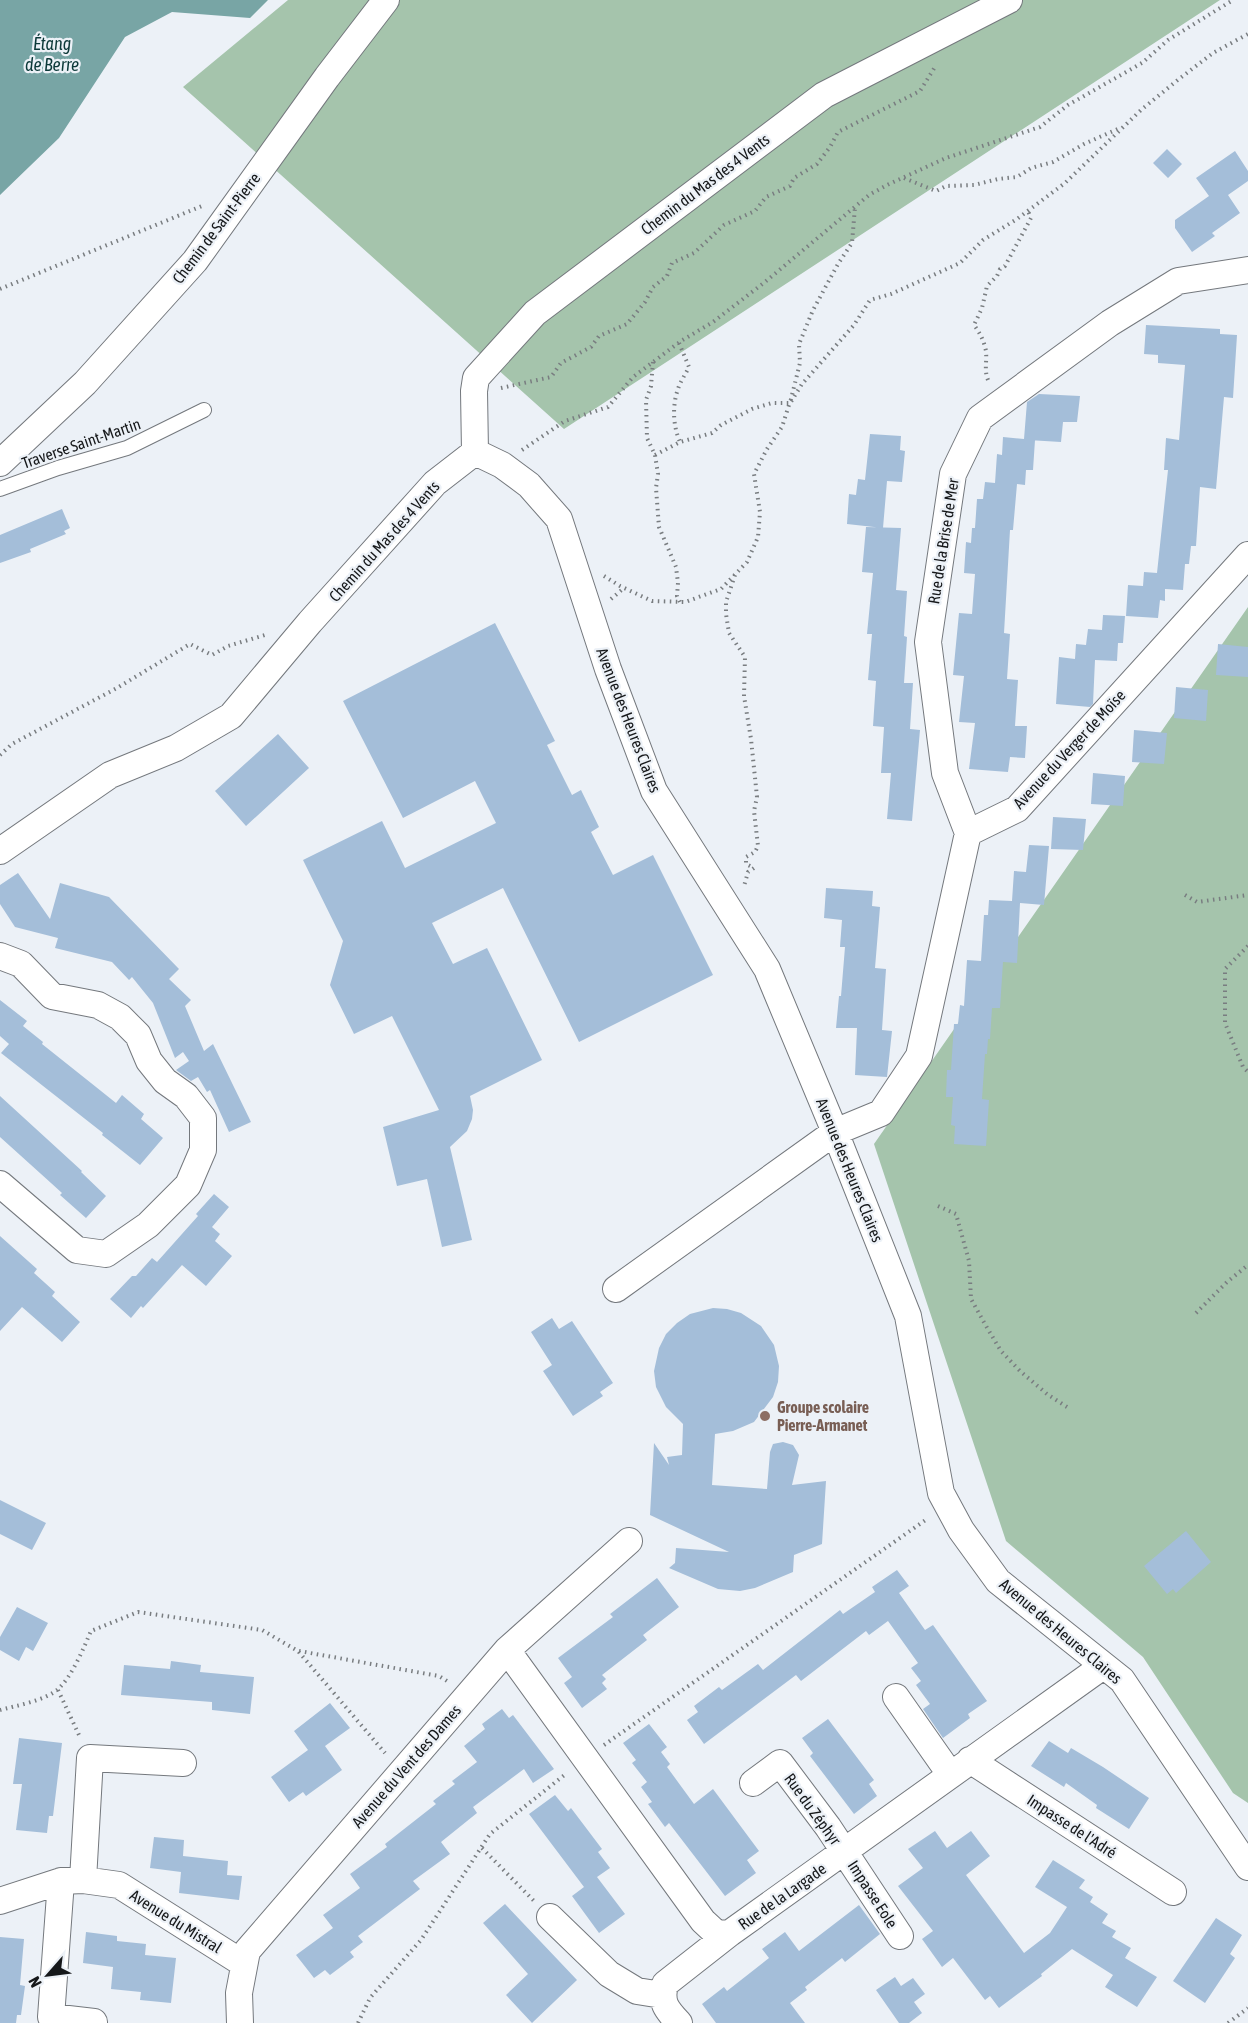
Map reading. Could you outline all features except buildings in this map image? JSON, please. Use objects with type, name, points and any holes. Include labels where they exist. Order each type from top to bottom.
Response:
[{"type":"street","name":"Chemin de Saint-Pierre","points":[[0,463],[85,383],[195,261],[327,77],[386,0]]},
{"type":"street","name":"Chemin du Mas des 4 Vents","points":[[0,851],[110,775],[176,748],[231,716],[310,622],[435,483],[475,452],[474,391],[476,378],[535,313],[824,95],[1009,0]]},
{"type":"street","name":"Rue de la Brise de Mer","points":[[968,832],[945,772],[928,642],[952,474],[980,418],[1110,323],[1178,281],[1248,270]]},
{"type":"street","name":"Avenue des Heures Claires","points":[[475,452],[502,465],[529,485],[559,519],[608,669],[654,791],[767,969],[908,1316],[941,1493],[961,1530],[998,1581],[1122,1680],[1248,1866]]},
{"type":"street","name":"Avenue du Verger de Moïse","points":[[968,832],[1017,809],[1248,555]]},
{"type":"street","points":[[616,1289],[835,1132],[881,1113],[920,1056],[968,832]]},
{"type":"street","points":[[0,956],[21,964],[52,996],[98,1005],[120,1017],[138,1035],[149,1061],[165,1081],[186,1096],[203,1118],[203,1150],[188,1185],[148,1225],[105,1254],[77,1250],[0,1184]]},
{"type":"street","name":"Avenue du Vent des Dames","points":[[240,2023],[239,1993],[247,1951],[507,1650],[629,1541]]},
{"type":"street","name":"Rue de la Largade","points":[[507,1650],[703,1921],[717,1934],[730,1933],[1103,1666]]},
{"type":"street","points":[[896,1696],[960,1767]]},
{"type":"street","points":[[94,2022],[51,2017],[90,1758],[183,1763]]},
{"type":"street","name":"Rue du Zéphyr","points":[[753,1783],[780,1763],[845,1852]]},
{"type":"street","name":"Impasse de l'Adré","points":[[960,1767],[1173,1892]]},
{"type":"street","name":"Impasse Eole","points":[[845,1852],[900,1936]]},
{"type":"street","name":"Avenue du Mistral","points":[[0,1901],[72,1881],[119,1885],[244,1964]]},
{"type":"street","points":[[550,1917],[609,1974],[637,1991],[662,1995]]},
{"type":"street","points":[[679,2023],[665,2005],[662,1995],[665,1984],[730,1933]]},
{"type":"lane","name":"Traverse Saint-Martin","points":[[0,489],[58,468],[127,448],[204,410]]},
{"type":"path","points":[[502,465],[565,421],[608,407],[633,377],[679,343],[713,322],[765,282],[869,195],[946,158],[1040,127],[1068,105],[1142,63],[1168,40],[1233,0]]},
{"type":"path","points":[[790,403],[822,360],[854,325],[870,300],[891,294],[960,263],[983,240],[1028,211],[1065,183],[1126,124],[1171,85],[1213,53],[1248,34]]},
{"type":"path","points":[[474,391],[551,377],[561,363],[591,347],[599,336],[627,324],[645,302],[653,287],[667,276],[672,263],[694,253],[724,225],[755,211],[766,197],[790,186],[794,178],[817,164],[838,132],[920,92],[941,58]]},
{"type":"path","points":[[903,177],[936,191],[946,186],[974,185],[1017,177],[1031,168],[1053,162],[1126,124]]},
{"type":"path","points":[[0,289],[205,205]]},
{"type":"path","points":[[574,562],[583,562],[620,586],[652,601],[685,603],[721,589],[747,562],[758,537],[760,512],[754,474],[767,448],[782,427],[800,363],[799,344],[813,310],[852,243],[855,206]]},
{"type":"path","points":[[1003,401],[987,379],[986,352],[981,334],[974,325],[982,308],[987,286],[1005,266],[1031,218],[1028,211]]},
{"type":"path","points":[[679,343],[689,368],[678,389],[675,406],[675,422],[680,442]]},
{"type":"path","points":[[653,362],[651,386],[646,400],[647,438],[655,455],[658,474],[656,488],[659,526],[676,567],[677,596],[680,602]]},
{"type":"path","points":[[655,455],[680,442],[712,433],[721,425],[752,409],[772,403],[790,403]]},
{"type":"path","points":[[735,574],[726,602],[726,614],[729,633],[745,657],[744,696],[757,797],[754,811],[758,846],[755,852],[746,857],[746,864],[754,867],[748,872],[744,889]]},
{"type":"path","points":[[0,755],[12,744],[117,688],[190,644],[212,655],[228,645],[269,634]]},
{"type":"path","points":[[1185,895],[1197,902],[1248,895]]},
{"type":"path","points":[[1248,946],[1226,969],[1225,1023],[1243,1067],[1248,1072]]},
{"type":"path","points":[[938,1206],[956,1214],[969,1261],[970,1299],[1001,1351],[1047,1394],[1067,1407]]},
{"type":"path","points":[[1196,1313],[1248,1265]]},
{"type":"path","points":[[358,2023],[370,1998],[421,1940],[490,1834],[585,1758],[948,1505]]},
{"type":"path","points":[[0,1710],[58,1690],[79,1658],[91,1630],[138,1612],[262,1630],[298,1651],[401,1772]]},
{"type":"path","points":[[298,1651],[439,1676],[467,1695]]},
{"type":"path","points":[[58,1690],[90,1758]]},
{"type":"path","points":[[482,1848],[550,1917]]},
{"type":"path","points":[[1228,2023],[1248,2008]]},
{"type":"green space","points":[[288,0],[1220,0],[564,429],[183,87]]},
{"type":"green space","points":[[1248,607],[1248,1803],[1233,1793],[1143,1657],[1006,1541],[874,1144]]},
{"type":"water","name":"Étang de Berre","points":[[0,0],[268,0],[250,18],[172,12],[125,37],[59,138],[0,195]]},
{"type":"place","name":"Groupe scolaire Pierre-Armanet","points":[[765,1416]]}]
